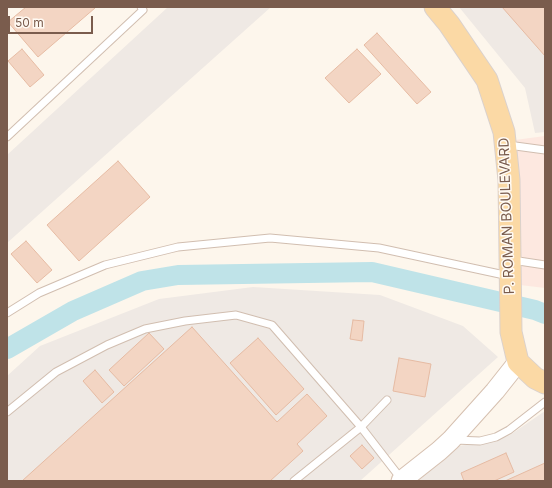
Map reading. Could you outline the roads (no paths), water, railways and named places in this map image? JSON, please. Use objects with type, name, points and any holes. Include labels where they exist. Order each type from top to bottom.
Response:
[{"type":"main road","name":"P. ROMAN BOULEVARD","points":[[435,7],[449,24],[487,80],[504,132],[509,180],[511,332],[518,362]]},
{"type":"main road","points":[[401,480],[451,440],[495,391],[518,362],[535,378],[545,383]]},
{"type":"lane","points":[[7,137],[143,8]]},
{"type":"lane","points":[[506,145],[545,150]]},
{"type":"lane","points":[[7,313],[38,293],[105,265],[178,247],[270,238],[379,248],[511,277],[545,265]]},
{"type":"lane","points":[[7,412],[56,372],[107,345],[145,329],[185,321],[236,315],[272,324],[361,427],[401,480]]},
{"type":"lane","points":[[294,481],[361,427],[387,400]]},
{"type":"lane","points":[[451,440],[480,441],[496,437],[509,430],[545,404]]},
{"type":"waterway","points":[[7,349],[73,311],[142,281],[178,275],[372,272],[535,310],[545,314]]}]
